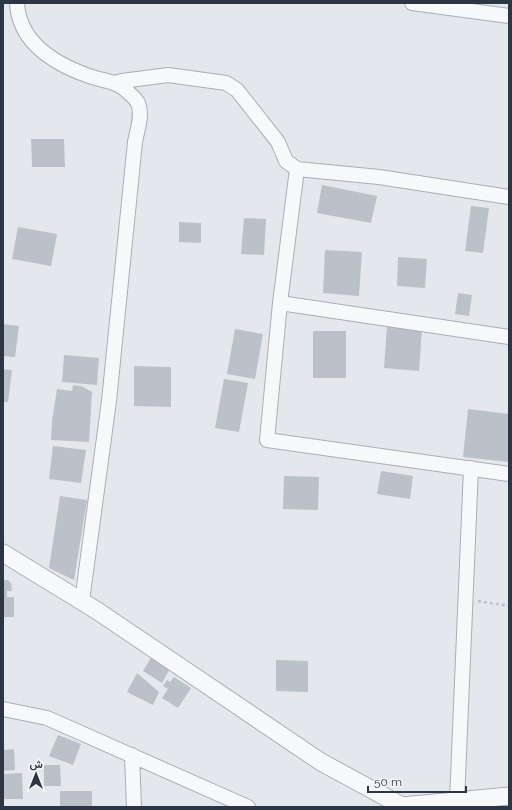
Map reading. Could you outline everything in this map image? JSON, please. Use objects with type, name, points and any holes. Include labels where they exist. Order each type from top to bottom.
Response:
[{"type":"street","points":[[17,3],[18,14],[24,30],[33,42],[57,62],[73,70],[120,85],[132,95],[138,104],[140,117],[135,142],[109,401],[82,601]]},
{"type":"street","points":[[412,3],[509,16]]},
{"type":"street","points":[[115,83],[122,80],[168,75],[226,83],[237,90],[278,142],[286,162],[297,169],[379,177],[509,197]]},
{"type":"street","points":[[297,169],[280,303],[267,440],[509,474]]},
{"type":"street","points":[[280,303],[509,337]]},
{"type":"street","points":[[458,801],[471,468]]},
{"type":"street","points":[[3,554],[82,601],[321,762],[400,807],[509,796]]},
{"type":"street","points":[[3,709],[47,718],[248,807]]},
{"type":"street","points":[[132,755],[134,807]]},
{"type":"path","points":[[466,599],[509,606]]},
{"type":"building","points":[[31,139],[64,139],[65,167],[32,167]]},
{"type":"building","points":[[322,185],[377,196],[371,223],[317,213]]},
{"type":"building","points":[[471,206],[489,208],[483,253],[465,251]]},
{"type":"building","points":[[244,218],[266,219],[264,255],[241,254]]},
{"type":"building","points":[[179,222],[201,223],[201,243],[179,242]]},
{"type":"building","points":[[18,227],[57,234],[51,266],[12,259]]},
{"type":"building","points":[[325,250],[362,252],[359,296],[323,293]]},
{"type":"building","points":[[398,257],[427,259],[425,288],[397,286]]},
{"type":"building","points":[[458,293],[472,295],[469,316],[455,314]]},
{"type":"building","points":[[3,324],[19,326],[15,357],[3,356]]},
{"type":"building","points":[[387,326],[422,329],[419,371],[384,368]]},
{"type":"building","points":[[235,329],[263,334],[255,379],[227,374]]},
{"type":"building","points":[[313,331],[346,331],[346,378],[313,378]]},
{"type":"building","points":[[64,355],[99,358],[97,385],[62,382]]},
{"type":"building","points":[[134,366],[171,367],[171,407],[134,406]]},
{"type":"building","points":[[3,369],[12,370],[8,402],[3,402]]},
{"type":"building","points":[[224,379],[248,383],[239,432],[215,428]]},
{"type":"building","points":[[73,385],[81,386],[92,392],[89,442],[51,440],[52,421],[57,389],[72,391]]},
{"type":"building","points":[[468,409],[509,414],[509,462],[463,457]]},
{"type":"building","points":[[53,446],[86,450],[81,483],[49,479]]},
{"type":"building","points":[[381,471],[413,476],[410,499],[377,494]]},
{"type":"building","points":[[284,476],[319,477],[318,510],[283,509]]},
{"type":"building","points":[[60,496],[87,500],[74,580],[49,568]]},
{"type":"building","points":[[3,580],[8,580],[11,583],[12,591],[7,591],[7,597],[14,597],[14,617],[3,617]]},
{"type":"building","points":[[153,654],[172,665],[162,683],[143,671]]},
{"type":"building","points":[[276,660],[308,661],[308,692],[276,691]]},
{"type":"building","points":[[137,673],[159,692],[153,705],[127,692]]},
{"type":"building","points":[[174,677],[191,688],[178,708],[162,698],[168,689],[163,686],[167,680],[170,682]]},
{"type":"building","points":[[58,735],[81,744],[73,765],[49,756]]},
{"type":"building","points":[[14,749],[15,770],[3,771],[3,750]]},
{"type":"building","points":[[44,765],[60,765],[61,786],[44,786]]},
{"type":"building","points":[[22,773],[23,799],[3,799],[3,774]]},
{"type":"building","points":[[60,791],[92,791],[92,807],[60,807]]}]
